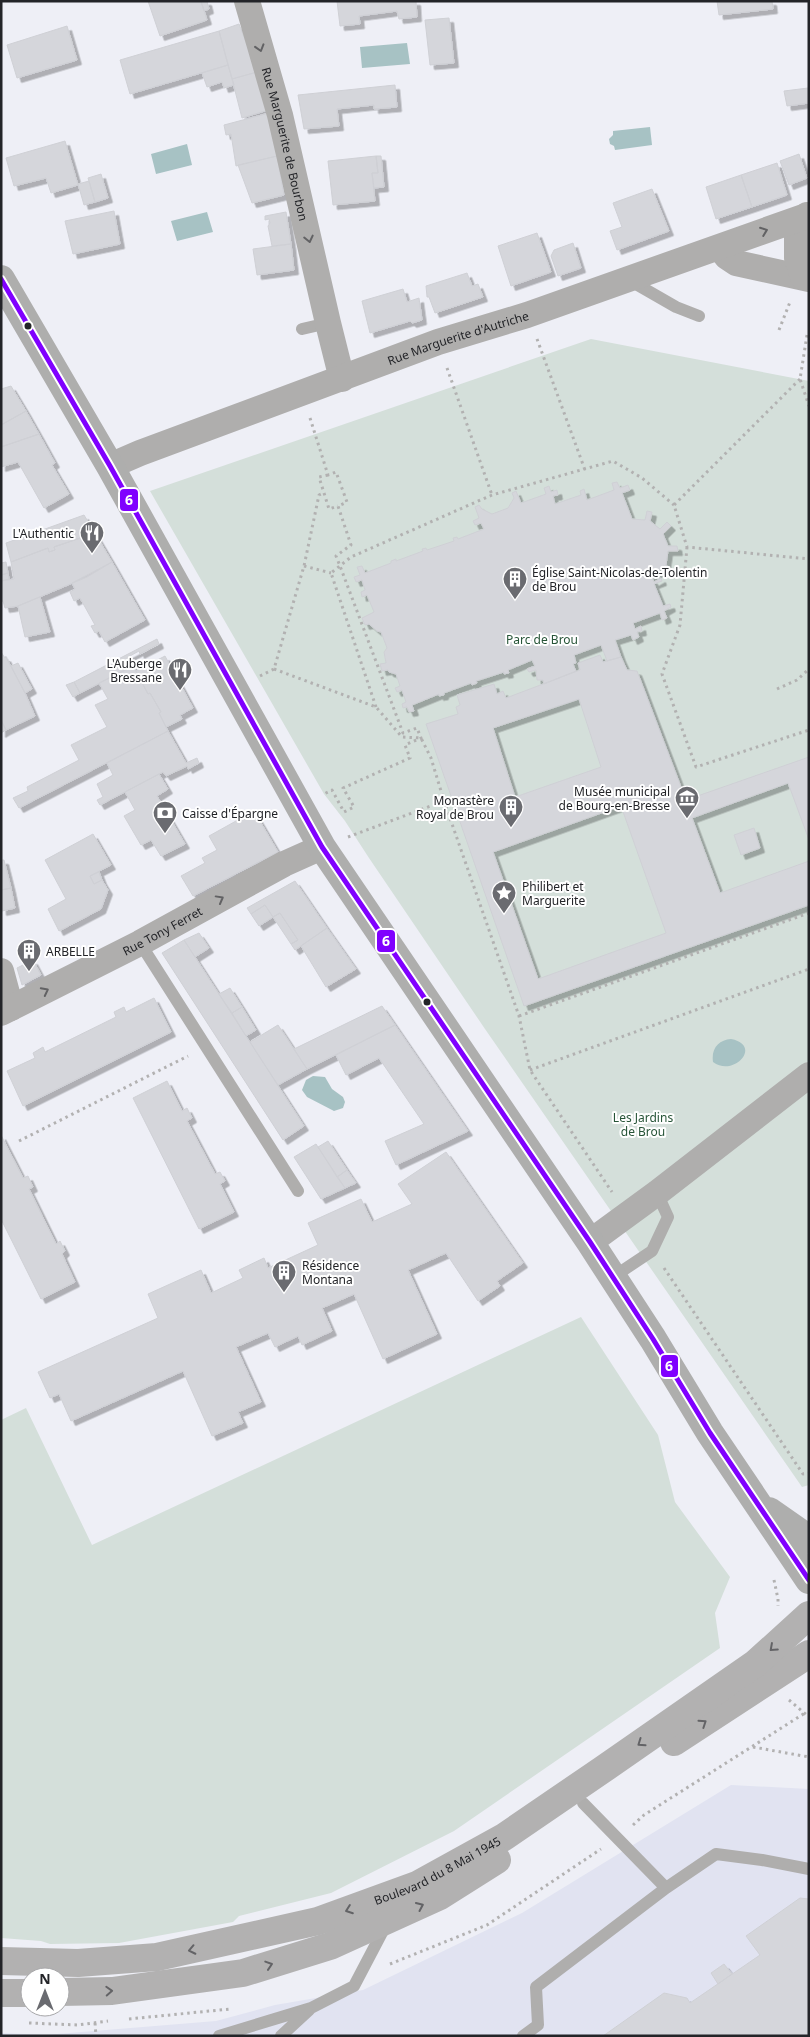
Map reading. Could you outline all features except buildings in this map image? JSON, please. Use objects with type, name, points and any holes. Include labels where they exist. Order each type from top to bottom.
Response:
[{"type":"main road","points":[[1,279],[110,466],[322,847],[590,1242],[753,1498],[809,1580]]},
{"type":"main road","points":[[753,1498],[809,1539]]},
{"type":"main road","name":"Boulevard du 8 Mai 1945","points":[[1,1961],[78,1963],[157,1957],[318,1922],[417,1885],[504,1837],[756,1664],[809,1615]]},
{"type":"main road","name":"Boulevard du 8 Mai 1945","points":[[70,1992],[112,1991],[243,1974],[330,1946],[389,1920],[440,1896],[809,1654]]},
{"type":"main road","points":[[1,1993],[20,1992]]},
{"type":"street","name":"Rue Marguerite de Bourbon","points":[[246,1],[280,114],[342,378]]},
{"type":"street","name":"Rue Marguerite d'Autriche","points":[[110,466],[140,453],[438,342],[528,314],[720,248],[808,215]]},
{"type":"street","points":[[806,278],[797,258],[796,238],[808,215]]},
{"type":"street","points":[[720,248],[727,257],[736,262],[806,278]]},
{"type":"street","name":"Rue Tony Ferret","points":[[6,1010],[140,943],[284,864],[322,847]]},
{"type":"street","points":[[1,971],[6,1010]]},
{"type":"street","points":[[590,1242],[657,1193],[809,1075]]},
{"type":"lane","points":[[627,279],[676,307],[698,316]]},
{"type":"lane","points":[[302,329],[328,323]]},
{"type":"lane","points":[[140,943],[298,1191]]},
{"type":"lane","points":[[613,1277],[652,1251],[668,1217],[657,1193]]},
{"type":"lane","points":[[583,1803],[666,1888]]},
{"type":"lane","points":[[523,2036],[538,2025],[536,1987],[666,1888],[716,1854],[809,1869]]},
{"type":"lane","points":[[219,2036],[311,2008],[354,1986],[389,1920]]},
{"type":"lane","points":[[281,2036],[311,2008]]},
{"type":"path","points":[[528,314],[586,470]]},
{"type":"path","points":[[808,335],[800,379],[809,406]]},
{"type":"path","points":[[438,342],[492,495]]},
{"type":"path","points":[[674,505],[800,379]]},
{"type":"path","points":[[302,394],[328,475]]},
{"type":"path","points":[[304,566],[331,572],[351,557],[492,495],[586,470],[612,461],[642,478],[674,505],[687,547],[680,625],[662,674],[696,767],[809,730]]},
{"type":"path","points":[[336,472],[347,502],[329,509],[324,493],[319,477],[336,472]]},
{"type":"path","points":[[274,669],[304,566],[319,495],[324,493]]},
{"type":"path","points":[[338,506],[351,545],[336,556],[403,733],[417,728],[431,758],[444,801],[519,1016],[530,1070],[628,1215]]},
{"type":"path","points":[[687,547],[809,559]]},
{"type":"path","points":[[331,572],[376,707],[402,737],[421,738]]},
{"type":"path","points":[[234,688],[274,669],[376,707]]},
{"type":"path","points":[[776,690],[796,680],[809,669]]},
{"type":"path","points":[[324,794],[332,790],[344,812],[354,807],[344,788],[410,758],[405,745],[421,738]]},
{"type":"path","points":[[322,847],[444,801]]},
{"type":"path","points":[[519,1016],[809,914]]},
{"type":"path","points":[[530,1070],[809,969]]},
{"type":"path","points":[[19,1140],[206,1047]]},
{"type":"path","points":[[652,1251],[803,1474],[809,1473]]},
{"type":"path","points":[[783,1695],[809,1717]]},
{"type":"path","points":[[753,1747],[809,1757]]},
{"type":"path","points":[[95,2023],[96,2036]]},
{"type":"shaded area","points":[[407,43],[410,64],[362,68],[360,47]]},
{"type":"shaded area","points":[[650,127],[652,145],[615,150],[614,146],[610,144],[609,139],[613,135],[613,131]]},
{"type":"shaded area","points":[[187,144],[192,165],[156,174],[151,154]]},
{"type":"shaded area","points":[[207,212],[213,232],[177,241],[171,221]]},
{"type":"shaded area","points":[[731,1039],[740,1042],[745,1047],[742,1059],[729,1066],[721,1066],[713,1062],[713,1053],[717,1046],[723,1041]]},
{"type":"shaded area","points":[[313,1076],[325,1077],[332,1089],[343,1097],[345,1102],[343,1108],[334,1111],[307,1097],[302,1090],[306,1080]]},
{"type":"shaded area","points":[[731,1785],[809,1789],[809,2036],[1,2036],[1,2033],[45,2035],[216,2021],[275,2005],[363,1990],[522,1913]]},
{"type":"green space","name":"Parc de Brou","points":[[591,339],[809,381],[809,1485],[802,1487],[485,1029],[345,821],[324,794],[150,491]]},
{"type":"green space","points":[[581,1317],[658,1435],[675,1502],[730,1577],[715,1613],[720,1648],[454,1831],[331,1893],[239,1916],[233,1922],[119,1943],[50,1944],[41,1941],[1,1938],[1,1420],[26,1408],[92,1545]]},
{"type":"transit line","name":"6","points":[[1,279],[110,466],[322,847],[590,1242],[653,1339],[710,1433],[809,1580]]},
{"type":"place","name":"L'Authentic","points":[[92,554]]},
{"type":"place","name":"Église Saint-Nicolas-de-Tolentin de Brou","points":[[515,600]]},
{"type":"place","name":"L'Auberge Bressane","points":[[180,691]]},
{"type":"place","name":"Musée municipal de Bourg-en-Bresse","points":[[687,819]]},
{"type":"place","name":"Monastère Royal de Brou","points":[[511,828]]},
{"type":"place","name":"Caisse d'Épargne","points":[[165,834]]},
{"type":"place","name":"Philibert et Marguerite","points":[[504,914]]},
{"type":"place","name":"ARBELLE","points":[[29,972]]},
{"type":"place","name":"Résidence Montana","points":[[284,1293]]},
{"type":"park label","name":"Les Jardins de Brou","points":[[643,1124]]}]
